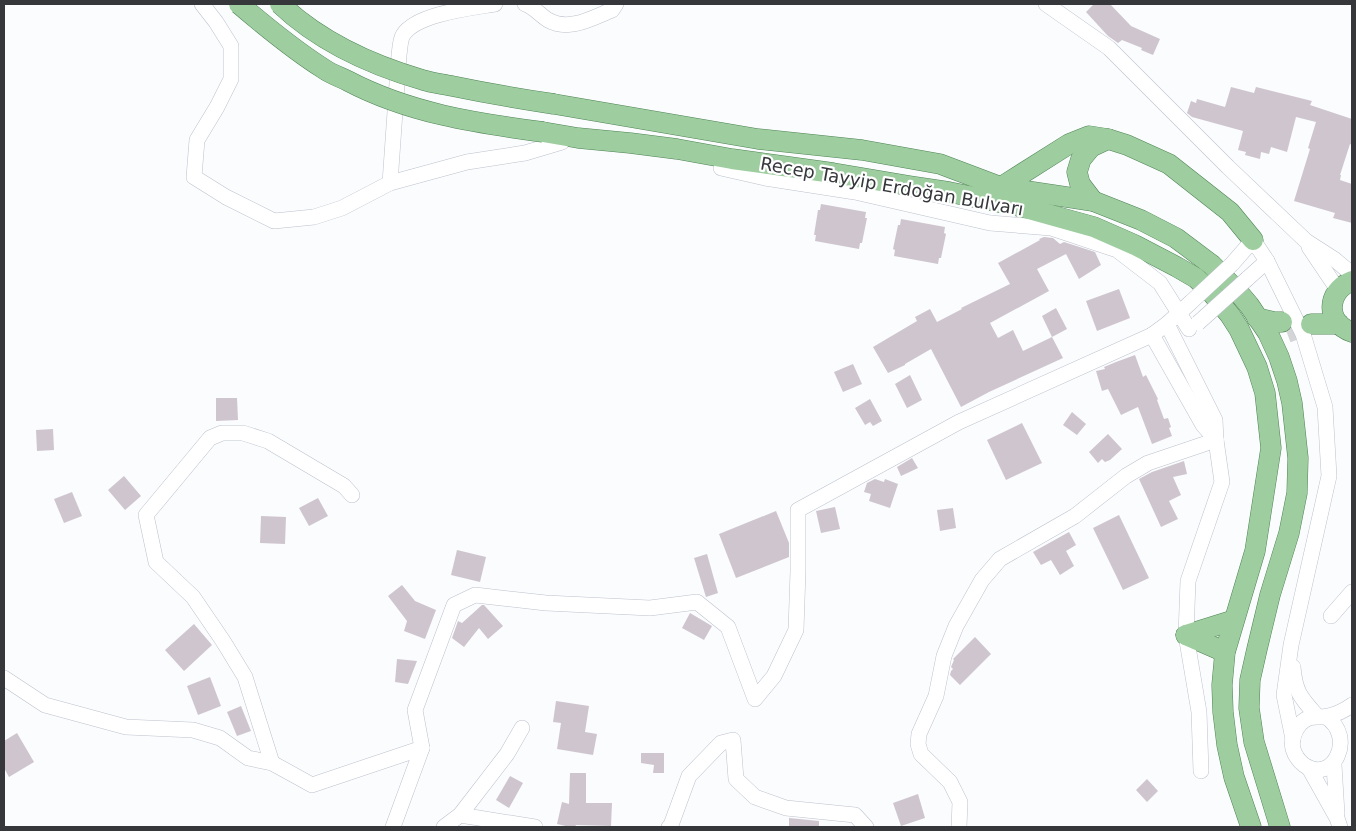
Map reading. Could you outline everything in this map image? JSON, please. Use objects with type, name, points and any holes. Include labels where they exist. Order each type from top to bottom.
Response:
[{"type":"main road","name":"Recep Tayyip Erdoğan Bulvarı","points":[[239,4],[271,31],[324,69],[370,93],[416,109],[488,125],[578,138],[677,149],[949,192],[1018,206],[1094,227],[1135,245],[1196,278],[1220,304],[1239,329],[1257,367],[1265,393],[1271,448],[1255,551],[1225,652],[1222,685],[1227,745],[1234,777],[1251,827]]},
{"type":"main road","name":"Recep Tayyip Erdoğan Bulvarı","points":[[280,4],[290,14],[357,56],[390,70],[425,81],[758,139],[862,150],[940,164],[1000,187],[1093,201],[1141,220],[1176,238],[1212,265],[1238,292],[1257,318],[1281,333],[1279,357],[1292,403],[1298,458],[1297,493],[1289,534],[1270,595],[1255,656],[1250,680],[1249,708],[1254,742],[1280,827]]},
{"type":"main road","points":[[1000,187],[1069,144],[1089,136],[1108,139],[1127,145],[1169,164],[1230,212],[1253,240]]},
{"type":"main road","points":[[1093,201],[1080,184],[1077,172],[1082,158],[1090,147],[1108,139]]},
{"type":"main road","points":[[1308,320],[1344,315]]},
{"type":"main road","points":[[1186,635],[1234,620]]},
{"type":"main road","points":[[1186,635],[1225,652]]},
{"type":"street","points":[[202,4],[216,22],[230,46],[231,79],[197,140],[194,177],[226,197],[274,221],[314,217],[342,208],[390,183],[467,162],[525,153],[562,142]]},
{"type":"street","points":[[390,183],[399,55],[403,36],[416,23],[433,16],[494,4]]},
{"type":"street","points":[[525,4],[560,25],[576,24],[612,10],[616,4]]},
{"type":"street","points":[[1046,4],[1110,48],[1228,167],[1306,242],[1334,259],[1352,274]]},
{"type":"street","points":[[720,168],[765,178],[855,192],[990,223],[1051,228],[1117,250],[1160,283],[1184,308],[1194,326]]},
{"type":"street","points":[[394,827],[422,748],[415,710],[454,605],[475,595],[546,603],[650,608],[697,602],[728,627],[755,699],[774,676],[796,630],[798,510],[959,422],[1152,335],[1167,324],[1232,264],[1253,240],[1267,260],[1302,334],[1325,407],[1326,417],[1329,476],[1291,645],[1284,695],[1296,756],[1309,768],[1317,770],[1326,769],[1340,759],[1352,730]]},
{"type":"street","points":[[1306,242],[1344,315]]},
{"type":"street","points":[[1152,335],[1174,338],[1194,326],[1267,260]]},
{"type":"street","points":[[1167,324],[1215,420],[1222,482],[1188,581],[1186,635],[1198,712],[1201,771]]},
{"type":"street","points":[[1152,335],[1203,425],[1216,440]]},
{"type":"street","points":[[272,763],[245,677],[223,641],[192,597],[156,562],[146,515],[210,438],[222,433],[243,432],[268,441],[344,486],[352,496]]},
{"type":"street","points":[[959,827],[960,802],[950,782],[921,754],[918,744],[919,734],[936,696],[944,656],[956,626],[982,580],[1000,559],[1075,516],[1126,476],[1148,463],[1216,440]]},
{"type":"street","points":[[1331,616],[1352,592]]},
{"type":"street","points":[[1291,645],[1294,682],[1301,698],[1321,717],[1334,721],[1340,727],[1346,744]]},
{"type":"street","points":[[4,678],[45,705],[126,726],[193,730],[220,738],[248,758],[272,763],[312,785],[422,748]]},
{"type":"street","points":[[1293,739],[1295,731],[1308,718],[1321,717],[1343,711],[1352,704]]},
{"type":"street","points":[[444,827],[460,815],[507,754],[522,728]]},
{"type":"street","points":[[669,827],[689,776],[721,743],[733,740],[736,779],[755,797],[786,808],[855,815],[866,827]]},
{"type":"street","points":[[1334,765],[1338,823]]},
{"type":"street","points":[[1309,768],[1338,823]]},
{"type":"street","points":[[460,815],[535,827]]},
{"type":"building","points":[[1094,4],[1110,4],[1131,26],[1160,39],[1153,55],[1141,50],[1142,48],[1122,40],[1118,43],[1108,36],[1086,12]]},
{"type":"building","points":[[1231,87],[1254,93],[1256,87],[1312,101],[1310,105],[1352,119],[1352,145],[1350,144],[1340,180],[1352,184],[1352,223],[1333,218],[1335,213],[1294,201],[1316,122],[1296,117],[1287,152],[1271,147],[1269,154],[1261,152],[1260,159],[1245,155],[1246,152],[1238,150],[1243,131],[1192,117],[1187,113],[1191,101],[1196,103],[1197,99],[1225,107]]},
{"type":"building","points":[[821,204],[866,212],[865,218],[867,218],[859,249],[815,241],[816,235],[814,235],[818,210],[820,210]]},
{"type":"building","points":[[901,219],[945,227],[944,233],[946,234],[938,264],[894,256],[895,250],[893,249]]},
{"type":"building","points":[[1044,237],[1053,238],[1060,244],[1064,242],[1095,252],[1101,265],[1079,279],[1066,254],[1037,269],[1049,291],[990,323],[998,338],[1013,330],[1023,351],[1052,337],[1063,358],[961,407],[931,349],[888,373],[873,347],[917,321],[915,317],[930,309],[937,322],[1010,284],[998,263]]},
{"type":"building","points":[[1119,289],[1130,318],[1097,331],[1086,301]]},
{"type":"building","points":[[1056,308],[1067,329],[1052,337],[1042,316]]},
{"type":"building","points":[[1135,355],[1143,377],[1146,375],[1158,399],[1164,419],[1168,418],[1171,427],[1169,428],[1172,436],[1152,444],[1138,407],[1121,415],[1108,389],[1102,391],[1096,371],[1105,369],[1104,367]]},
{"type":"building","points":[[853,364],[862,384],[843,392],[834,372]]},
{"type":"building","points":[[910,375],[922,400],[907,408],[895,384]]},
{"type":"building","points":[[216,398],[237,398],[238,420],[216,421]]},
{"type":"building","points":[[870,399],[882,421],[873,426],[870,422],[865,425],[855,408]]},
{"type":"building","points":[[1072,412],[1086,424],[1077,435],[1063,425]]},
{"type":"building","points":[[1022,423],[1042,463],[1006,480],[987,440]]},
{"type":"building","points":[[53,429],[54,450],[37,451],[36,430]]},
{"type":"building","points":[[1108,434],[1122,449],[1110,460],[1105,462],[1102,459],[1098,463],[1089,452]]},
{"type":"building","points":[[912,458],[918,468],[901,476],[897,467]]},
{"type":"building","points":[[1184,461],[1187,474],[1173,477],[1181,495],[1169,501],[1178,519],[1161,527],[1139,479],[1152,472]]},
{"type":"building","points":[[124,476],[141,496],[125,510],[108,490]]},
{"type":"building","points":[[875,479],[884,482],[885,479],[898,484],[890,508],[869,501],[871,494],[864,492],[867,483]]},
{"type":"building","points":[[72,492],[82,516],[64,523],[54,499]]},
{"type":"building","points":[[318,498],[328,516],[309,526],[299,508]]},
{"type":"building","points":[[835,507],[840,529],[821,533],[816,511]]},
{"type":"building","points":[[953,508],[956,528],[940,531],[937,510]]},
{"type":"building","points":[[776,511],[789,543],[789,557],[736,578],[719,534]]},
{"type":"building","points":[[1119,515],[1149,578],[1123,590],[1093,528]]},
{"type":"building","points":[[261,516],[286,517],[285,544],[260,543]]},
{"type":"building","points":[[1069,532],[1076,545],[1066,551],[1074,566],[1060,575],[1051,560],[1041,565],[1033,552]]},
{"type":"building","points":[[457,550],[486,557],[480,582],[451,575]]},
{"type":"building","points":[[707,554],[718,593],[706,597],[694,558]]},
{"type":"building","points":[[402,585],[415,601],[436,610],[425,639],[404,631],[407,621],[388,596]]},
{"type":"building","points":[[482,605],[503,626],[488,639],[479,628],[464,647],[452,638],[458,621],[462,623]]},
{"type":"building","points":[[690,613],[712,626],[704,640],[682,628]]},
{"type":"building","points":[[194,624],[212,645],[184,671],[165,650]]},
{"type":"building","points":[[975,637],[991,654],[960,685],[950,675],[953,669],[951,667],[953,659]]},
{"type":"building","points":[[397,659],[417,661],[408,684],[395,682]]},
{"type":"building","points":[[210,677],[221,706],[198,715],[187,686]]},
{"type":"building","points":[[556,701],[589,706],[585,732],[597,734],[593,755],[557,749],[561,723],[553,722]]},
{"type":"building","points":[[241,706],[251,731],[237,736],[227,712]]},
{"type":"building","points":[[17,733],[34,762],[9,777],[4,768],[4,741]]},
{"type":"building","points":[[641,753],[664,753],[664,773],[653,773],[654,765],[641,763]]},
{"type":"building","points":[[570,773],[586,773],[586,803],[612,803],[611,826],[576,825],[575,827],[570,827],[557,824],[562,802],[569,804]]},
{"type":"building","points":[[510,776],[523,783],[509,808],[496,800]]},
{"type":"building","points":[[1147,779],[1158,791],[1147,802],[1136,790]]},
{"type":"building","points":[[918,794],[925,818],[901,826],[893,803]]},
{"type":"building","points":[[789,818],[819,821],[819,827],[789,827]]},
{"type":"tunnel","points":[[1287,333],[1311,324]]}]
